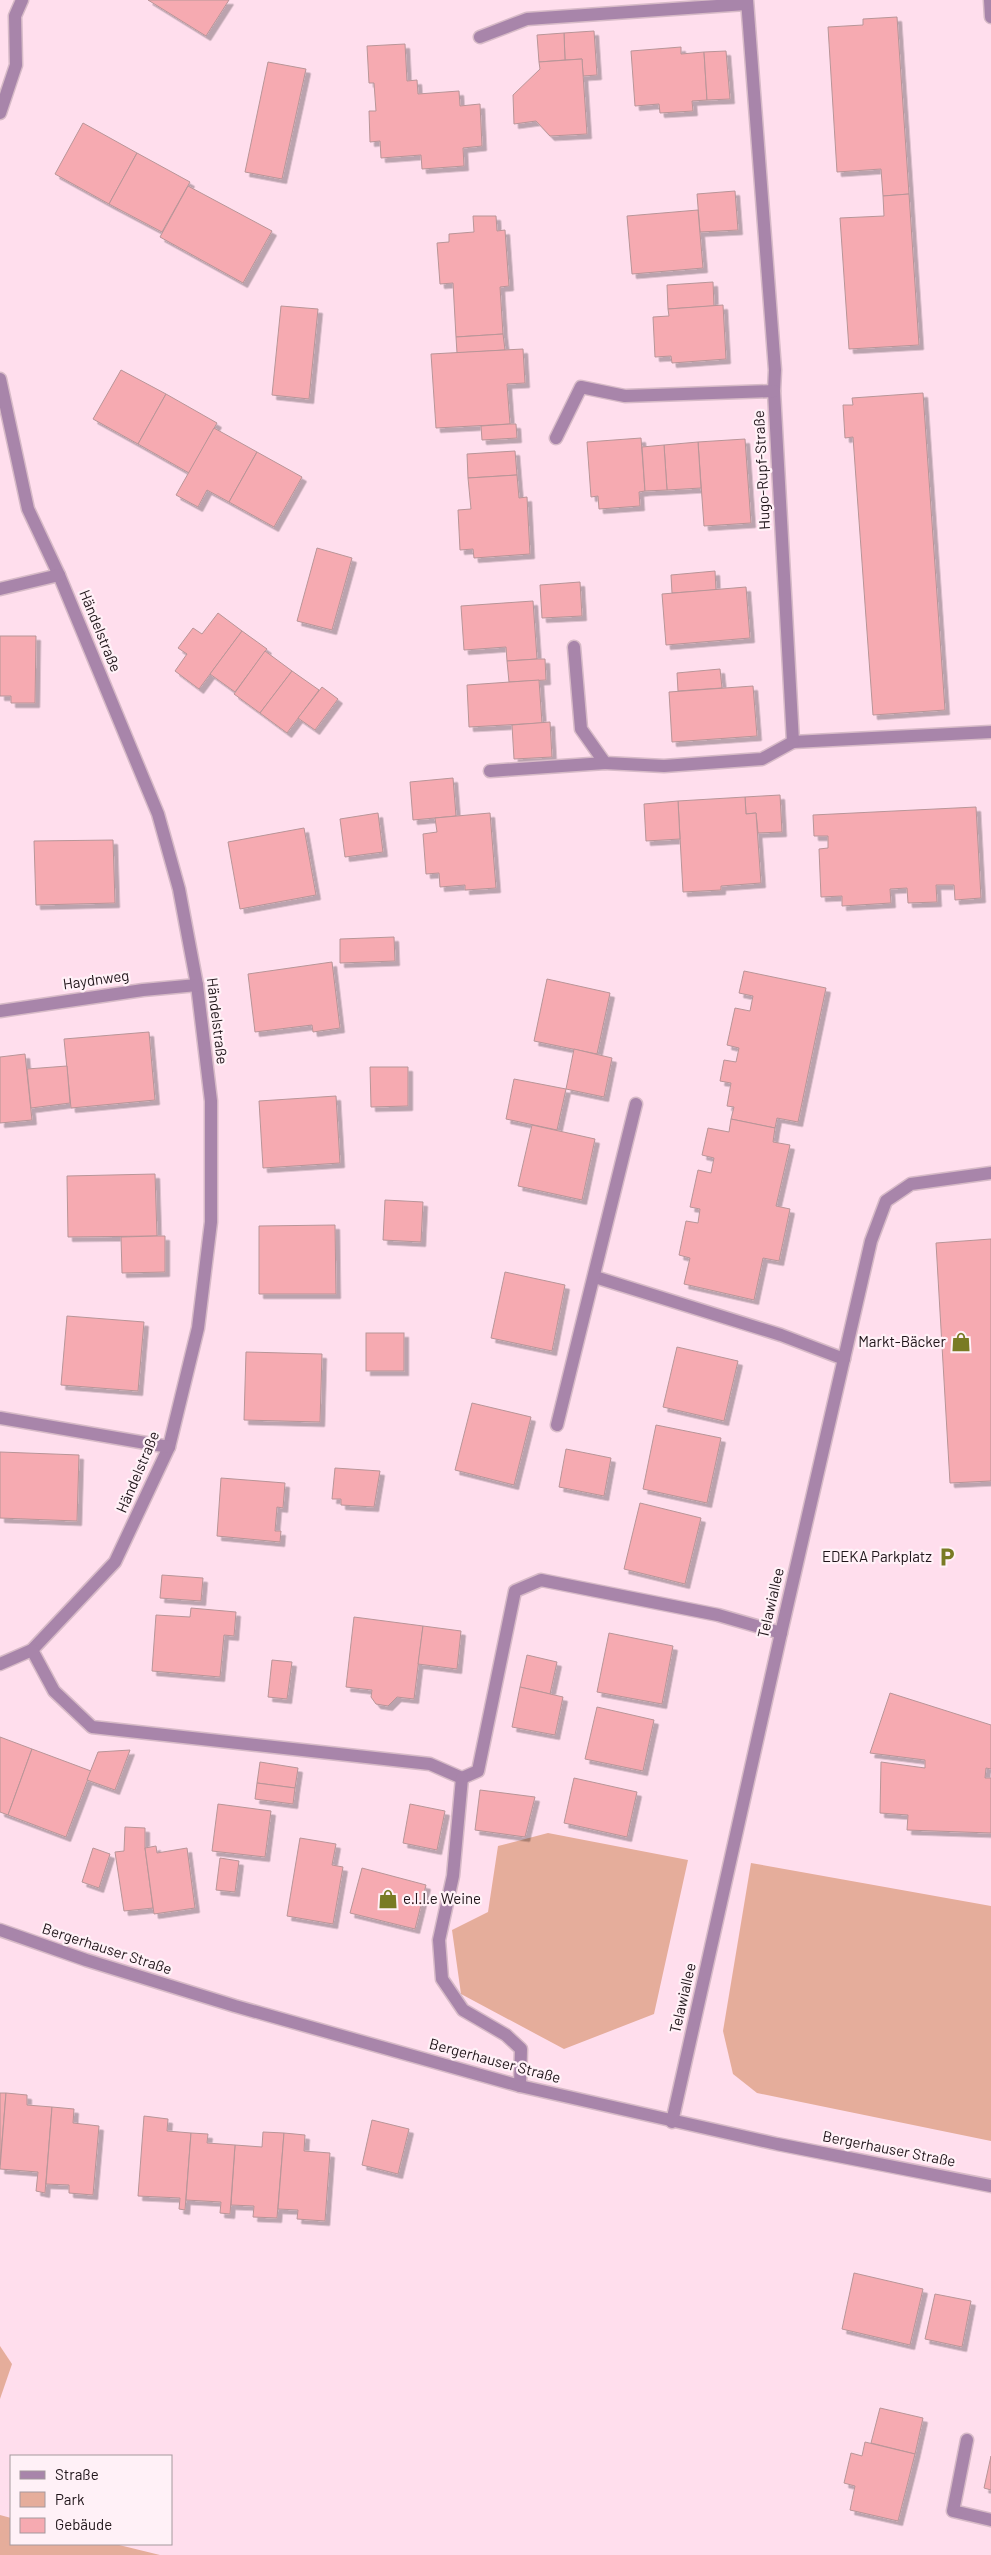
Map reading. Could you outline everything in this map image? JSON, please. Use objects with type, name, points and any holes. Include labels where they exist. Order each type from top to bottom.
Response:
[{"type":"street","points":[[0,113],[16,65],[15,16],[22,0]]},
{"type":"street","points":[[990,0],[991,17]]},
{"type":"street","points":[[480,37],[527,19],[746,2]]},
{"type":"street","name":"Hugo-Rupf-Straße","points":[[746,2],[776,370],[774,391],[793,742]]},
{"type":"street","name":"Händelstraße","points":[[0,379],[28,509],[59,575],[158,814],[179,889],[197,985],[211,1101],[211,1222],[198,1328],[169,1447],[116,1562],[32,1650],[0,1664]]},
{"type":"street","points":[[556,438],[581,387],[624,396],[774,391]]},
{"type":"street","points":[[0,589],[59,575]]},
{"type":"street","points":[[574,647],[581,729],[605,763]]},
{"type":"street","points":[[490,771],[605,763],[664,766],[762,759],[793,742],[991,732]]},
{"type":"street","name":"Haydnweg","points":[[0,1011],[143,990],[197,985]]},
{"type":"street","points":[[558,1425],[636,1104]]},
{"type":"street","name":"Telawiallee","points":[[672,2122],[871,1241],[886,1201],[911,1184],[991,1172]]},
{"type":"street","points":[[594,1277],[781,1335],[844,1358]]},
{"type":"street","points":[[0,1418],[169,1447]]},
{"type":"street","points":[[32,1650],[54,1691],[92,1727],[430,1764],[462,1778],[478,1772],[515,1591],[541,1580],[718,1615],[781,1633]]},
{"type":"street","points":[[462,1778],[453,1876],[439,1940],[442,1979],[463,2010],[506,2035],[521,2049],[520,2086]]},
{"type":"street","name":"Bergerhauser Straße","points":[[0,1930],[86,1960],[234,2006],[520,2086],[672,2122],[991,2186]]},
{"type":"street","points":[[967,2440],[953,2511],[991,2520]]},
{"type":"green space","points":[[548,1833],[688,1860],[654,2014],[564,2049],[461,1994],[452,1930],[488,1912],[498,1846]]},
{"type":"green space","points":[[751,1863],[991,1906],[991,2141],[757,2093],[733,2074],[723,2031]]},
{"type":"green space","points":[[0,2346],[12,2364],[0,2399]]},
{"type":"green space","points":[[0,2515],[10,2518],[10,2545],[119,2545],[160,2555],[0,2555]]},
{"type":"building","points":[[148,0],[229,0],[206,36]]},
{"type":"building","points":[[897,17],[909,194],[883,196],[881,169],[837,172],[828,27],[863,25],[863,19]]},
{"type":"building","points":[[594,31],[597,75],[583,76],[582,59],[565,60],[564,33]]},
{"type":"building","points":[[564,33],[565,60],[539,62],[537,35]]},
{"type":"building","points":[[405,44],[407,81],[417,80],[418,94],[459,91],[460,106],[480,104],[482,146],[463,148],[464,166],[422,169],[421,155],[381,158],[380,141],[370,142],[369,111],[376,111],[374,83],[369,83],[367,46]]},
{"type":"building","points":[[681,47],[681,54],[704,52],[707,100],[692,101],[693,111],[660,113],[659,104],[635,106],[631,51]]},
{"type":"building","points":[[726,51],[730,99],[707,100],[704,52]]},
{"type":"building","points":[[582,59],[587,134],[550,136],[536,121],[514,124],[513,95],[540,69],[539,62]]},
{"type":"building","points":[[268,62],[306,69],[282,179],[245,172]]},
{"type":"building","points":[[83,123],[137,153],[109,204],[55,174]]},
{"type":"building","points":[[137,153],[190,182],[162,232],[109,204]]},
{"type":"building","points":[[188,186],[272,231],[243,283],[160,237]]},
{"type":"building","points":[[735,191],[738,230],[700,232],[697,194]]},
{"type":"building","points":[[909,194],[919,345],[849,349],[840,218],[884,216],[883,196]]},
{"type":"building","points":[[698,210],[703,268],[632,274],[627,216]]},
{"type":"building","points":[[473,216],[496,216],[497,231],[505,230],[509,286],[500,287],[503,334],[456,337],[453,283],[440,284],[437,243],[449,242],[449,234],[474,232]]},
{"type":"building","points":[[713,282],[714,306],[668,309],[667,285]]},
{"type":"building","points":[[723,305],[726,359],[672,363],[671,356],[655,357],[653,317],[669,316],[668,309]]},
{"type":"building","points":[[281,306],[318,309],[309,399],[272,395]]},
{"type":"building","points":[[503,334],[505,350],[457,353],[456,337]]},
{"type":"building","points":[[523,349],[525,383],[507,384],[510,424],[436,428],[431,354]]},
{"type":"building","points":[[121,370],[166,394],[138,444],[93,419]]},
{"type":"building","points":[[923,393],[945,710],[873,715],[853,437],[845,438],[843,405],[853,405],[852,398]]},
{"type":"building","points":[[166,394],[217,423],[189,473],[138,444]]},
{"type":"building","points":[[516,424],[517,438],[482,440],[481,426]]},
{"type":"building","points":[[214,428],[257,452],[229,502],[207,490],[198,507],[176,495]]},
{"type":"building","points":[[641,438],[645,491],[639,492],[640,506],[599,509],[598,496],[591,497],[587,442]]},
{"type":"building","points":[[745,439],[751,523],[704,526],[698,442]]},
{"type":"building","points":[[698,442],[701,488],[667,490],[664,445]]},
{"type":"building","points":[[664,445],[667,490],[645,491],[642,447]]},
{"type":"building","points":[[515,451],[517,475],[468,478],[467,454]]},
{"type":"building","points":[[257,452],[302,477],[274,527],[229,502]]},
{"type":"building","points":[[517,475],[519,498],[527,497],[530,554],[474,558],[473,549],[460,550],[458,510],[471,509],[468,478]]},
{"type":"building","points":[[317,548],[352,558],[332,630],[297,621]]},
{"type":"building","points":[[715,571],[716,590],[672,593],[671,575]]},
{"type":"building","points":[[580,582],[582,616],[542,618],[540,585]]},
{"type":"building","points":[[746,587],[750,638],[666,645],[662,594]]},
{"type":"building","points":[[533,601],[537,659],[507,661],[506,647],[464,650],[461,606]]},
{"type":"building","points":[[218,613],[242,631],[199,689],[175,671],[187,654],[178,648],[193,628],[202,634]]},
{"type":"building","points":[[242,631],[267,649],[235,692],[210,674]]},
{"type":"building","points":[[0,636],[36,636],[35,703],[11,703],[11,696],[0,696]]},
{"type":"building","points":[[265,651],[292,671],[260,713],[234,694]]},
{"type":"building","points":[[545,659],[546,680],[509,682],[507,661]]},
{"type":"building","points":[[720,669],[722,688],[678,691],[677,673]]},
{"type":"building","points":[[292,671],[319,690],[287,733],[260,713]]},
{"type":"building","points":[[539,680],[542,723],[469,727],[467,685]]},
{"type":"building","points":[[753,686],[757,736],[672,742],[669,692]]},
{"type":"building","points":[[322,687],[338,699],[315,730],[298,718]]},
{"type":"building","points":[[550,722],[552,757],[514,759],[512,725]]},
{"type":"building","points":[[453,778],[456,816],[413,820],[410,782]]},
{"type":"building","points":[[780,795],[782,832],[758,833],[756,813],[746,814],[745,797]]},
{"type":"building","points":[[745,797],[746,814],[756,813],[761,883],[721,886],[721,890],[683,892],[678,801]]},
{"type":"building","points":[[678,801],[680,839],[646,841],[644,804]]},
{"type":"building","points":[[976,807],[981,898],[955,900],[954,885],[936,885],[937,902],[908,903],[907,888],[890,889],[891,903],[842,906],[842,896],[821,897],[819,849],[828,848],[828,836],[814,836],[813,815]]},
{"type":"building","points":[[378,813],[383,852],[345,857],[340,819]]},
{"type":"building","points":[[490,813],[496,888],[465,890],[465,885],[440,887],[439,873],[426,874],[423,834],[437,832],[435,818]]},
{"type":"building","points":[[304,828],[316,895],[240,909],[228,842]]},
{"type":"building","points":[[113,840],[115,903],[36,905],[34,841]]},
{"type":"building","points":[[394,937],[395,961],[340,963],[340,939]]},
{"type":"building","points":[[332,962],[340,1028],[313,1032],[312,1025],[255,1032],[248,974]]},
{"type":"building","points":[[744,971],[826,988],[798,1122],[777,1118],[775,1128],[731,1119],[734,1107],[727,1106],[731,1083],[720,1081],[724,1060],[736,1062],[739,1048],[727,1045],[735,1008],[750,1011],[753,996],[739,993]]},
{"type":"building","points":[[547,979],[610,993],[597,1054],[534,1041]]},
{"type":"building","points":[[149,1032],[155,1100],[71,1108],[64,1039]]},
{"type":"building","points":[[574,1049],[612,1058],[604,1097],[566,1089]]},
{"type":"building","points":[[25,1054],[32,1120],[0,1123],[0,1057]]},
{"type":"building","points":[[67,1066],[70,1103],[31,1108],[27,1069]]},
{"type":"building","points":[[370,1067],[408,1067],[408,1106],[371,1107]]},
{"type":"building","points":[[514,1079],[566,1089],[557,1130],[506,1119]]},
{"type":"building","points":[[336,1096],[340,1163],[263,1168],[259,1101]]},
{"type":"building","points":[[731,1119],[775,1128],[773,1142],[790,1145],[776,1206],[790,1209],[779,1261],[763,1258],[754,1300],[684,1284],[690,1258],[679,1255],[686,1221],[698,1223],[700,1209],[690,1207],[698,1170],[711,1173],[714,1158],[702,1155],[708,1128],[729,1132]]},
{"type":"building","points":[[532,1125],[595,1139],[582,1200],[518,1186]]},
{"type":"building","points":[[155,1174],[157,1236],[68,1237],[67,1176]]},
{"type":"building","points":[[385,1200],[423,1202],[421,1242],[383,1240]]},
{"type":"building","points":[[335,1225],[336,1294],[259,1294],[259,1226]]},
{"type":"building","points":[[165,1236],[165,1272],[122,1273],[121,1237]]},
{"type":"building","points":[[991,1239],[991,1481],[950,1483],[936,1243]]},
{"type":"building","points":[[505,1272],[565,1285],[552,1351],[491,1338]]},
{"type":"building","points":[[67,1316],[144,1322],[138,1391],[61,1385]]},
{"type":"building","points":[[366,1333],[404,1333],[404,1371],[366,1371]]},
{"type":"building","points":[[677,1347],[738,1361],[724,1421],[663,1407]]},
{"type":"building","points":[[246,1352],[322,1354],[320,1422],[244,1420]]},
{"type":"building","points":[[472,1403],[531,1417],[514,1485],[455,1470]]},
{"type":"building","points":[[656,1425],[721,1438],[707,1503],[643,1489]]},
{"type":"building","points":[[566,1449],[611,1458],[604,1496],[559,1487]]},
{"type":"building","points":[[0,1452],[79,1455],[77,1521],[0,1518]]},
{"type":"building","points":[[335,1468],[380,1471],[374,1507],[341,1505],[341,1499],[332,1499]]},
{"type":"building","points":[[221,1478],[285,1483],[283,1508],[277,1507],[275,1531],[281,1531],[280,1542],[217,1536]]},
{"type":"building","points":[[640,1503],[701,1518],[685,1584],[624,1569]]},
{"type":"building","points":[[162,1575],[203,1578],[201,1601],[160,1598]]},
{"type":"building","points":[[191,1608],[236,1612],[234,1636],[224,1635],[220,1677],[152,1671],[156,1615],[190,1617]]},
{"type":"building","points":[[354,1617],[423,1626],[414,1699],[397,1697],[388,1706],[376,1704],[371,1697],[372,1690],[346,1687]]},
{"type":"building","points":[[423,1626],[461,1631],[457,1669],[418,1664]]},
{"type":"building","points":[[609,1633],[673,1646],[662,1704],[597,1692]]},
{"type":"building","points":[[527,1655],[557,1662],[550,1694],[520,1687]]},
{"type":"building","points":[[272,1660],[292,1662],[287,1699],[268,1697]]},
{"type":"building","points":[[520,1687],[563,1697],[555,1735],[512,1727]]},
{"type":"building","points":[[890,1693],[991,1725],[991,1769],[986,1768],[985,1778],[991,1778],[991,1833],[907,1830],[908,1815],[880,1813],[881,1762],[925,1768],[925,1760],[870,1753]]},
{"type":"building","points":[[597,1707],[654,1720],[643,1771],[585,1759]]},
{"type":"building","points":[[0,1737],[32,1749],[8,1815],[0,1812]]},
{"type":"building","points":[[32,1749],[91,1771],[66,1837],[8,1815]]},
{"type":"building","points":[[130,1750],[115,1790],[87,1780],[98,1752]]},
{"type":"building","points":[[260,1762],[298,1768],[295,1788],[257,1783]]},
{"type":"building","points":[[574,1778],[637,1792],[627,1837],[564,1823]]},
{"type":"building","points":[[257,1783],[295,1788],[293,1804],[255,1799]]},
{"type":"building","points":[[480,1790],[535,1797],[525,1837],[475,1830]]},
{"type":"building","points":[[218,1804],[271,1811],[265,1857],[212,1851]]},
{"type":"building","points":[[410,1804],[445,1811],[437,1850],[403,1843]]},
{"type":"building","points":[[125,1827],[145,1828],[145,1848],[153,1908],[124,1911],[115,1852],[124,1851]]},
{"type":"building","points":[[300,1838],[336,1844],[332,1865],[343,1867],[333,1924],[287,1916]]},
{"type":"building","points":[[156,1846],[157,1853],[187,1848],[195,1908],[154,1914],[145,1848]]},
{"type":"building","points":[[93,1848],[110,1854],[99,1888],[82,1882]]},
{"type":"building","points":[[220,1858],[239,1861],[235,1892],[216,1890]]},
{"type":"building","name":"e.l.l.e Weine","points":[[362,1868],[426,1885],[415,1929],[350,1913]]},
{"type":"building","points":[[0,2093],[6,2093],[0,2165]]},
{"type":"building","points":[[6,2093],[27,2095],[27,2105],[52,2107],[45,2193],[36,2191],[38,2172],[0,2169]]},
{"type":"building","points":[[52,2107],[74,2109],[73,2123],[99,2126],[93,2195],[69,2193],[69,2185],[46,2184]]},
{"type":"building","points":[[144,2116],[168,2119],[167,2131],[191,2133],[185,2210],[179,2209],[180,2198],[138,2196]]},
{"type":"building","points":[[372,2120],[409,2129],[398,2174],[362,2165]]},
{"type":"building","points":[[263,2132],[284,2133],[277,2218],[253,2217],[254,2206],[231,2205],[235,2145],[262,2147]]},
{"type":"building","points":[[191,2133],[208,2134],[207,2143],[235,2145],[230,2214],[220,2213],[221,2202],[186,2200]]},
{"type":"building","points":[[284,2133],[305,2135],[304,2151],[330,2153],[325,2221],[297,2219],[298,2210],[278,2209]]},
{"type":"building","points":[[854,2273],[923,2289],[910,2345],[842,2329]]},
{"type":"building","points":[[935,2294],[971,2301],[962,2347],[925,2339]]},
{"type":"building","points":[[880,2408],[923,2418],[915,2454],[871,2443]]},
{"type":"building","points":[[865,2442],[915,2454],[898,2521],[850,2510],[855,2486],[844,2483],[851,2453],[862,2456]]},
{"type":"building","points":[[991,2456],[991,2490],[984,2488]]},
{"type":"place","name":"Markt-Bäcker","points":[[961,1342]]},
{"type":"place","name":"EDEKA Parkplatz","points":[[947,1557]]},
{"type":"place","name":"e.l.l.e Weine","points":[[388,1899]]}]
